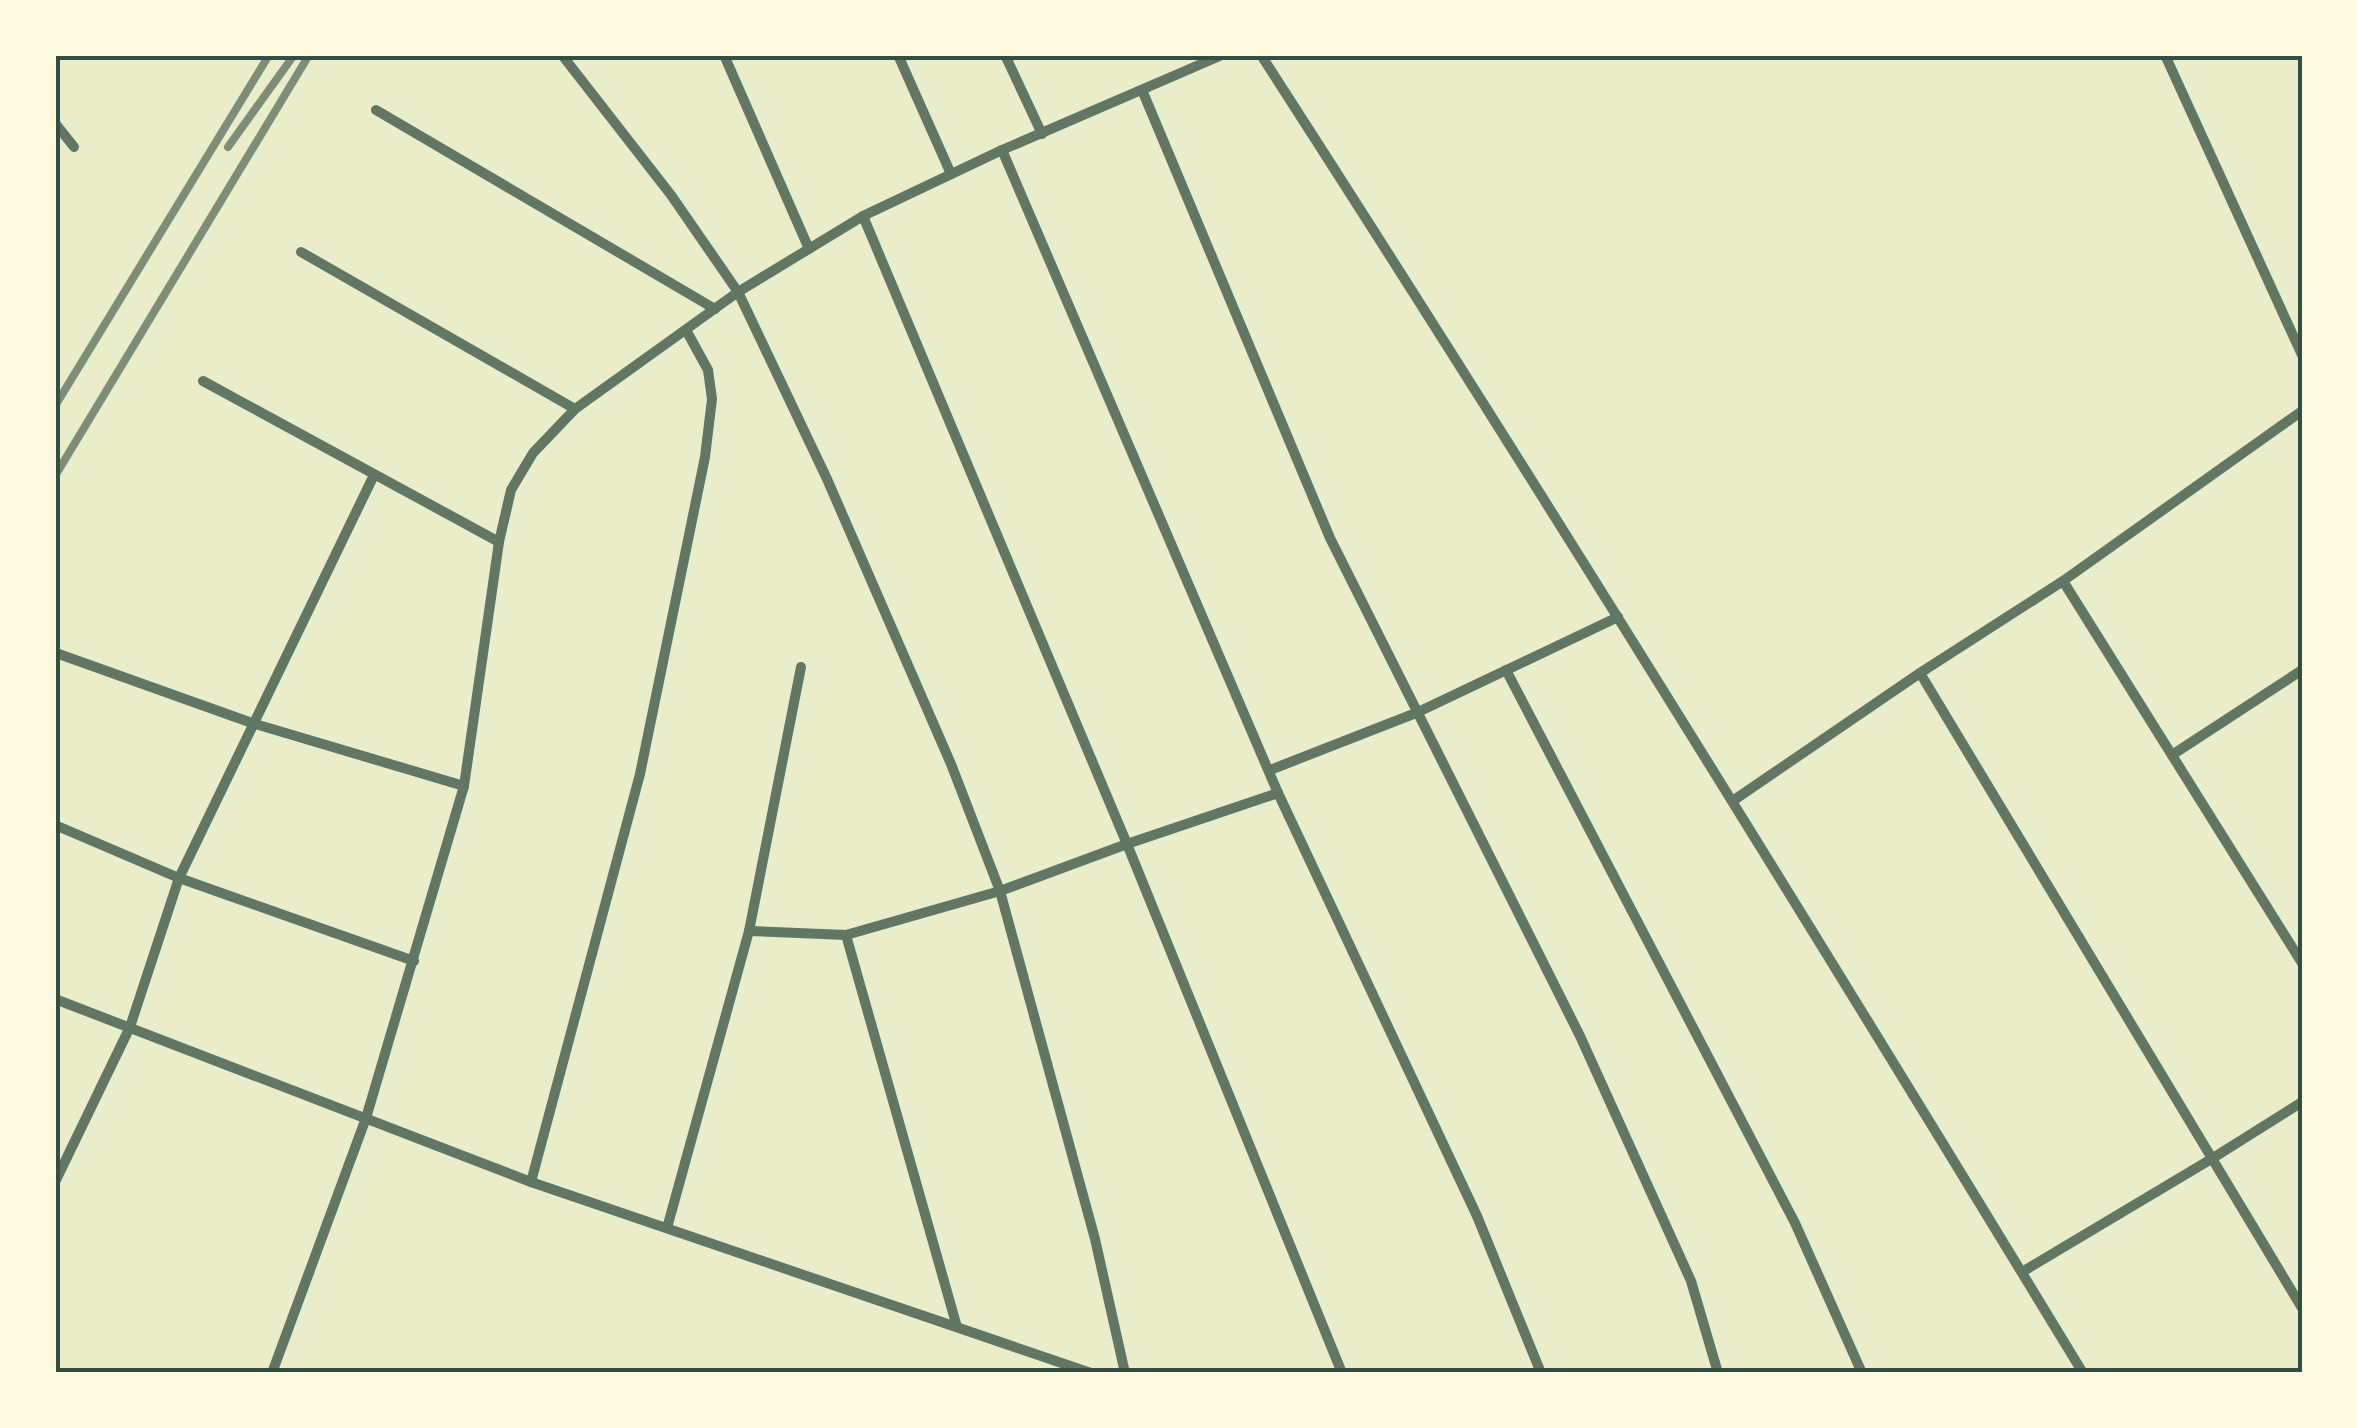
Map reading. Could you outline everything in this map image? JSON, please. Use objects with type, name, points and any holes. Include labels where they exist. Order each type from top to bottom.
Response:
[{"type":"street","points":[[562,55],[671,194],[738,292],[944,746],[1000,891],[1095,1239],[1125,1373]]},
{"type":"street","points":[[724,55],[809,249]]},
{"type":"street","points":[[898,55],[951,174]]},
{"type":"street","points":[[1004,55],[1042,134]]},
{"type":"street","points":[[272,1373],[366,1118],[464,786],[500,542],[511,490],[533,453],[575,409],[714,309],[863,216],[1002,150],[1222,55]]},
{"type":"street","points":[[1261,55],[1734,800],[2084,1373]]},
{"type":"street","points":[[2165,55],[2302,356]]},
{"type":"street","points":[[1142,90],[1330,538],[1580,1036],[1691,1281],[1718,1373]]},
{"type":"street","points":[[376,110],[714,309]]},
{"type":"street","points":[[55,123],[74,147]]},
{"type":"street","points":[[1002,150],[1278,792],[1478,1216],[1541,1373]]},
{"type":"street","points":[[863,216],[1127,844],[1342,1373]]},
{"type":"street","points":[[301,252],[575,409]]},
{"type":"street","points":[[531,1182],[640,774],[704,458],[712,399],[708,370],[686,330]]},
{"type":"street","points":[[203,382],[500,542]]},
{"type":"street","points":[[1734,800],[2063,581],[2298,414],[2302,427]]},
{"type":"street","points":[[55,1182],[130,1028],[178,878],[374,474]]},
{"type":"street","points":[[2063,581],[2302,963]]},
{"type":"street","points":[[1270,770],[1416,713],[1618,616]]},
{"type":"street","points":[[56,653],[252,724],[464,786]]},
{"type":"street","points":[[667,1228],[749,931],[800,666]]},
{"type":"street","points":[[1506,670],[1795,1224],[1862,1373]]},
{"type":"street","points":[[2172,755],[2302,670]]},
{"type":"street","points":[[1920,673],[2302,1308]]},
{"type":"street","points":[[749,931],[846,935],[1000,891],[1278,792]]},
{"type":"street","points":[[55,825],[178,878],[414,960]]},
{"type":"street","points":[[846,935],[957,1327]]},
{"type":"street","points":[[55,999],[531,1182],[1091,1373]]},
{"type":"street","points":[[2022,1272],[2302,1102]]},
{"type":"railway","points":[[55,406],[269,55]]},
{"type":"railway","points":[[228,147],[294,55]]},
{"type":"railway","points":[[55,476],[309,55]]}]
